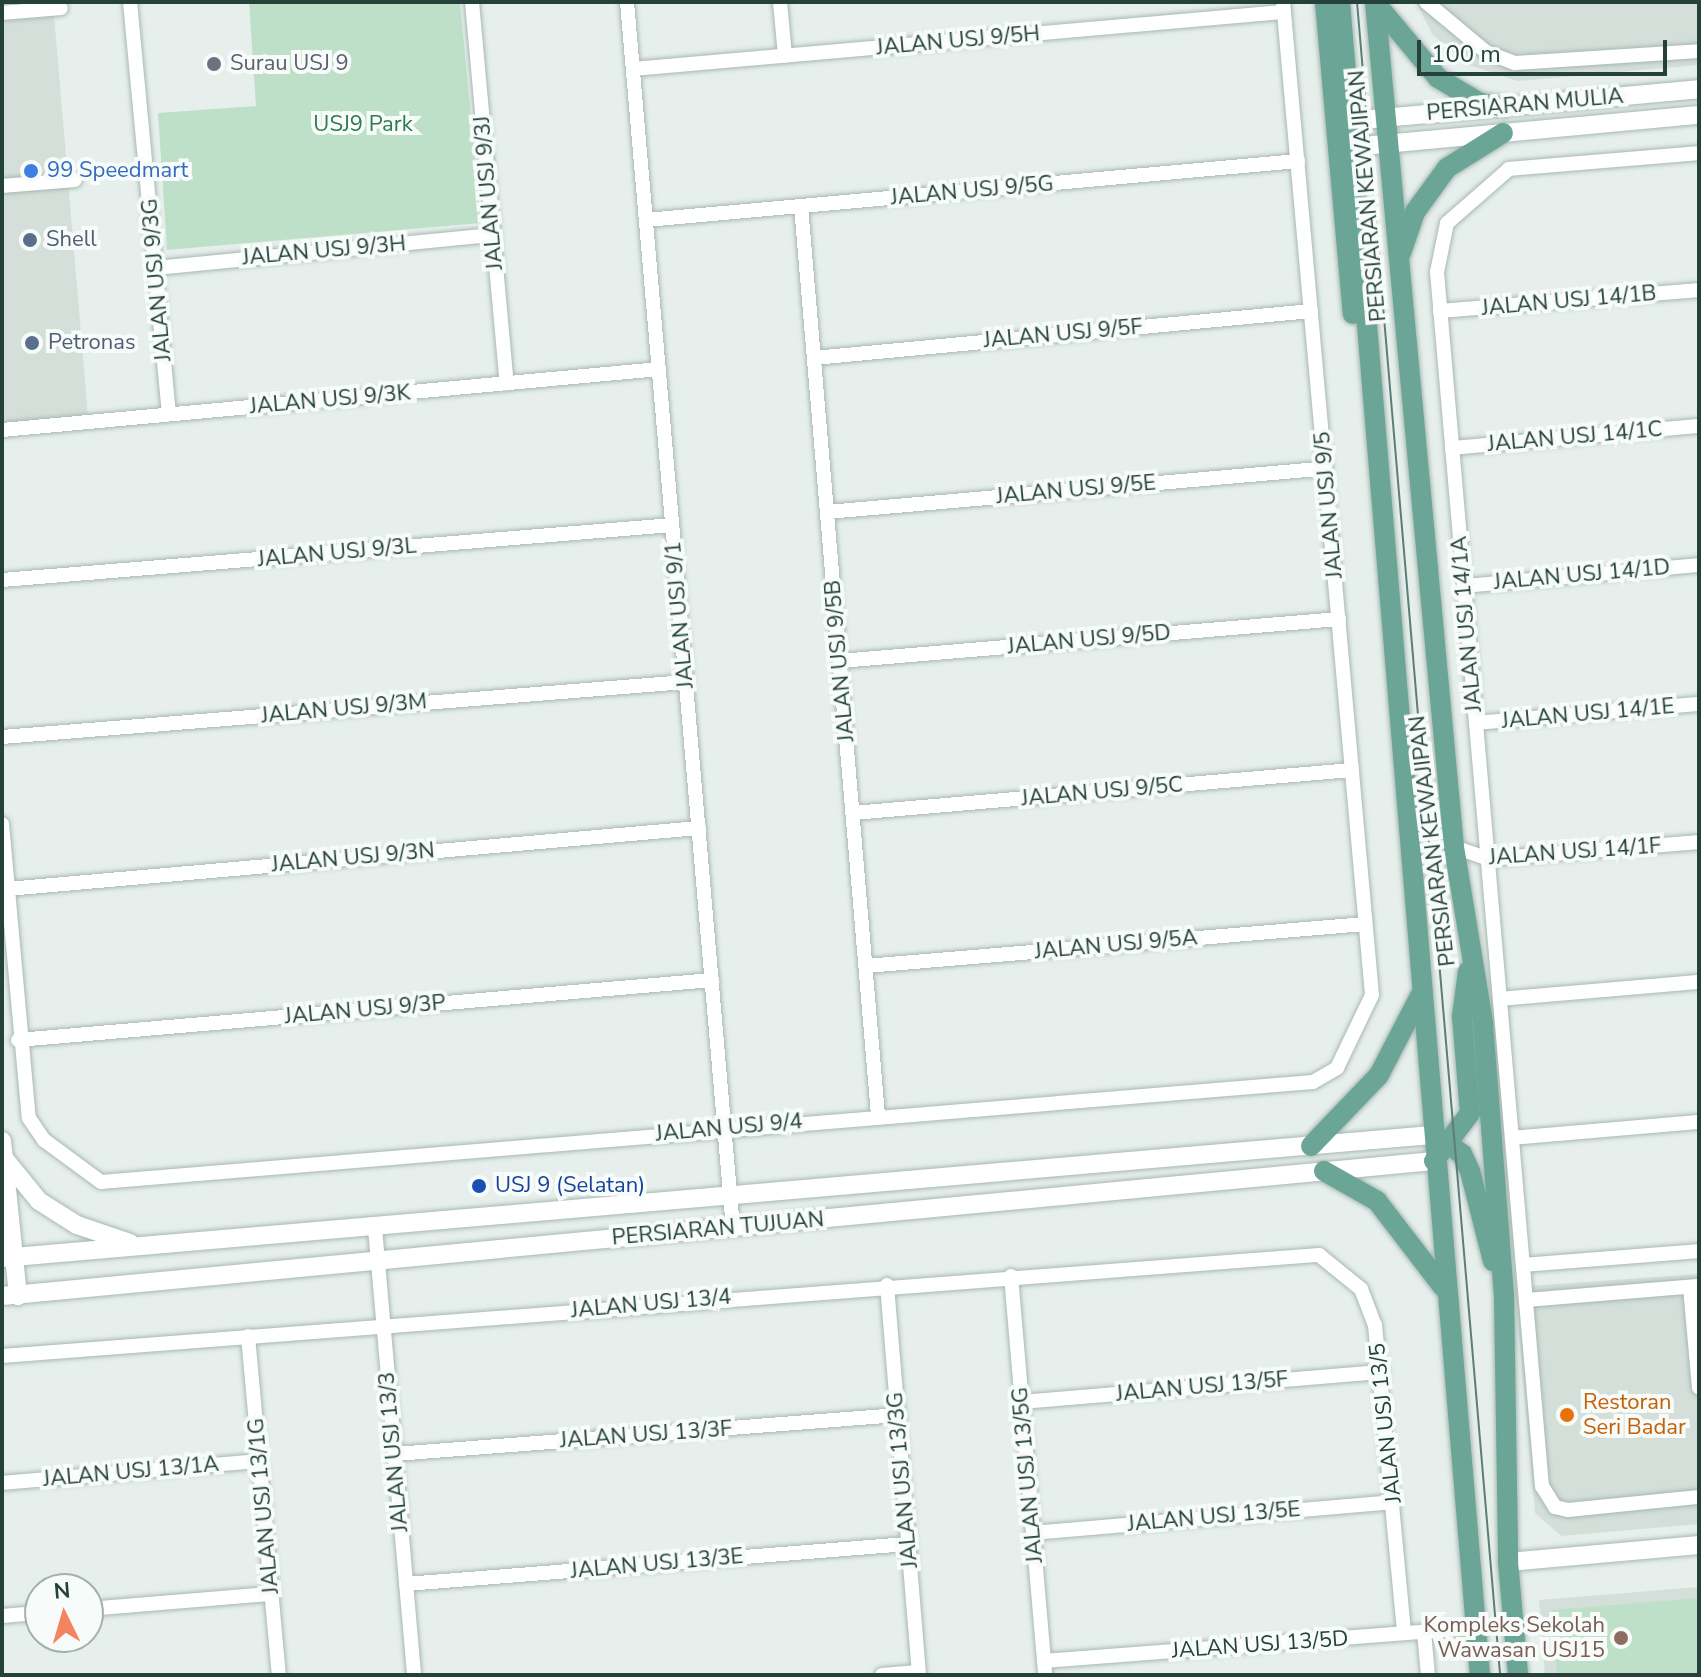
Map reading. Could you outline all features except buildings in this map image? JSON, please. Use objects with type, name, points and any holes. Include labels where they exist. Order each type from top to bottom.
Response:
[{"type":"main road","name":"PERSIARAN KEWAJIPAN","points":[[1325,2],[1338,204],[1372,408]]},
{"type":"main road","name":"PERSIARAN KEWAJIPAN","points":[[1340,2],[1421,994],[1440,1139],[1434,1161],[1480,1675]]},
{"type":"main road","name":"PERSIARAN KEWAJIPAN","points":[[1376,2],[1454,847],[1483,1023],[1504,1295],[1508,1562],[1518,1675]]},
{"type":"main road","points":[[1376,2],[1438,78],[1480,103],[1505,107]]},
{"type":"main road","name":"PERSIARAN MULIA","points":[[1350,121],[1699,89]]},
{"type":"main road","name":"PERSIARAN MULIA","points":[[1352,147],[1699,115]]},
{"type":"main road","points":[[1398,261],[1415,212],[1447,168],[1503,133]]},
{"type":"main road","points":[[1470,956],[1462,1016],[1470,1113],[1440,1139],[1470,1171],[1504,1295]]},
{"type":"main road","points":[[1311,1146],[1397,1050],[1421,994]]},
{"type":"main road","name":"PERSIARAN TUJUAN","points":[[8,1257],[1311,1146],[1440,1139]]},
{"type":"main road","points":[[3,1149],[39,1201],[77,1225],[139,1246]]},
{"type":"main road","points":[[3,1149],[10,1296]]},
{"type":"main road","name":"PERSIARAN TUJUAN","points":[[10,1296],[1434,1161]]},
{"type":"main road","points":[[1324,1171],[1377,1201],[1445,1290]]},
{"type":"main road","points":[[1508,1562],[1699,1545]]},
{"type":"street","name":"JALAN USJ 9/3G","points":[[130,2],[169,414]]},
{"type":"street","name":"JALAN USJ 9/3J","points":[[472,2],[507,383]]},
{"type":"street","name":"JALAN USJ 9/1","points":[[627,2],[733,1228]]},
{"type":"street","points":[[780,2],[785,56]]},
{"type":"street","points":[[1426,2],[1486,52],[1515,63],[1699,51]]},
{"type":"street","name":"JALAN USJ 9/5H","points":[[633,69],[1283,7]]},
{"type":"street","name":"JALAN USJ 9/5","points":[[1283,7],[1371,1008]]},
{"type":"street","points":[[2,13],[61,8]]},
{"type":"street","name":"JALAN USJ 14/1A","points":[[1699,153],[1537,165],[1493,176],[1447,223],[1439,241],[1440,311],[1546,1497],[1568,1510],[1699,1497]]},
{"type":"street","name":"JALAN USJ 9/5G","points":[[646,220],[1298,161]]},
{"type":"street","points":[[2,186],[75,180]]},
{"type":"street","name":"JALAN USJ 9/5B","points":[[801,206],[878,1116]]},
{"type":"street","name":"JALAN USJ 9/3H","points":[[155,268],[493,235]]},
{"type":"street","name":"JALAN USJ 14/1B","points":[[1440,311],[1699,290]]},
{"type":"street","name":"JALAN USJ 9/5F","points":[[814,358],[1311,311]]},
{"type":"street","name":"JALAN USJ 9/3K","points":[[2,430],[659,369]]},
{"type":"street","name":"JALAN USJ 14/1C","points":[[1452,448],[1699,426]]},
{"type":"street","name":"JALAN USJ 9/5E","points":[[827,512],[1325,468]]},
{"type":"street","name":"JALAN USJ 9/3L","points":[[2,580],[672,525]]},
{"type":"street","name":"JALAN USJ 14/1D","points":[[1464,586],[1699,565]]},
{"type":"street","name":"JALAN USJ 9/5D","points":[[840,661],[1339,619]]},
{"type":"street","name":"JALAN USJ 9/3M","points":[[2,737],[686,682]]},
{"type":"street","name":"JALAN USJ 14/1E","points":[[1476,723],[1699,704]]},
{"type":"street","name":"JALAN USJ 9/5C","points":[[853,813],[1352,770]]},
{"type":"street","name":"JALAN USJ 9/4","points":[[2,824],[18,1040],[29,1118],[58,1153],[101,1182],[1313,1082],[1337,1068],[1371,1008]]},
{"type":"street","name":"JALAN USJ 9/3N","points":[[7,889],[699,828]]},
{"type":"street","name":"JALAN USJ 14/1F","points":[[1454,847],[1488,859],[1699,842]]},
{"type":"street","name":"JALAN USJ 9/5A","points":[[866,966],[1365,924]]},
{"type":"street","name":"JALAN USJ 9/3P","points":[[18,1040],[712,980]]},
{"type":"street","points":[[1500,999],[1699,982]]},
{"type":"street","points":[[1512,1138],[1699,1122]]},
{"type":"street","name":"JALAN USJ 13/3","points":[[375,1228],[414,1675]]},
{"type":"street","points":[[1523,1265],[1699,1251]]},
{"type":"street","name":"JALAN USJ 13/4","points":[[2,1356],[1301,1253]]},
{"type":"street","name":"JALAN USJ 13/5","points":[[1301,1253],[1334,1262],[1361,1289],[1382,1372],[1404,1633]]},
{"type":"street","name":"JALAN USJ 13/5G","points":[[1011,1276],[1044,1668]]},
{"type":"street","name":"JALAN USJ 13/3G","points":[[887,1285],[918,1674]]},
{"type":"street","points":[[1527,1300],[1694,1287],[1699,1388]]},
{"type":"street","name":"JALAN USJ 13/1G","points":[[248,1336],[279,1675]]},
{"type":"street","name":"JALAN USJ 13/5F","points":[[1022,1402],[1382,1372]]},
{"type":"street","name":"JALAN USJ 13/3F","points":[[395,1454],[898,1415]]},
{"type":"street","name":"JALAN USJ 13/1A","points":[[2,1483],[259,1461]]},
{"type":"street","name":"JALAN USJ 13/5E","points":[[1033,1533],[1394,1502]]},
{"type":"street","name":"JALAN USJ 13/3E","points":[[406,1584],[908,1544]]},
{"type":"street","points":[[104,1608],[272,1594]]},
{"type":"street","points":[[2,1616],[24,1614]]},
{"type":"street","name":"JALAN USJ 13/5D","points":[[1044,1668],[1475,1628]]},
{"type":"street","points":[[1424,1632],[1428,1675]]},
{"type":"street","points":[[882,1675],[918,1674]]},
{"type":"shaded area","points":[[1416,2],[1699,2],[1699,65],[1517,81],[1466,64],[1432,34]]},
{"type":"shaded area","points":[[54,15],[88,416],[2,423],[2,20]]},
{"type":"shaded area","points":[[1699,1274],[1699,1524],[1561,1536],[1535,1513],[1515,1287]]},
{"type":"shaded area","name":"Kompleks Sekolah Wawasan USJ15","points":[[1699,1587],[1699,1675],[1545,1675],[1539,1600]]},
{"type":"green space","name":"USJ9 Park","points":[[249,2],[460,2],[481,223],[167,250],[158,113],[256,106]]},
{"type":"green space","name":"Kompleks Sekolah Wawasan USJ15","points":[[1699,1598],[1699,1675],[1557,1675],[1552,1610]]},
{"type":"tram line","points":[[1357,2],[1500,1675]]},
{"type":"place","name":"Surau USJ 9","points":[[214,64]]},
{"type":"place","name":"99 Speedmart","points":[[31,171]]},
{"type":"place","name":"Shell","points":[[30,240]]},
{"type":"place","name":"Petronas","points":[[32,343]]},
{"type":"place","name":"USJ 9 (Selatan)","points":[[479,1186]]},
{"type":"place","name":"Restoran Seri Badar","points":[[1567,1415]]},
{"type":"place","name":"Kompleks Sekolah Wawasan USJ15","points":[[1621,1638]]}]
